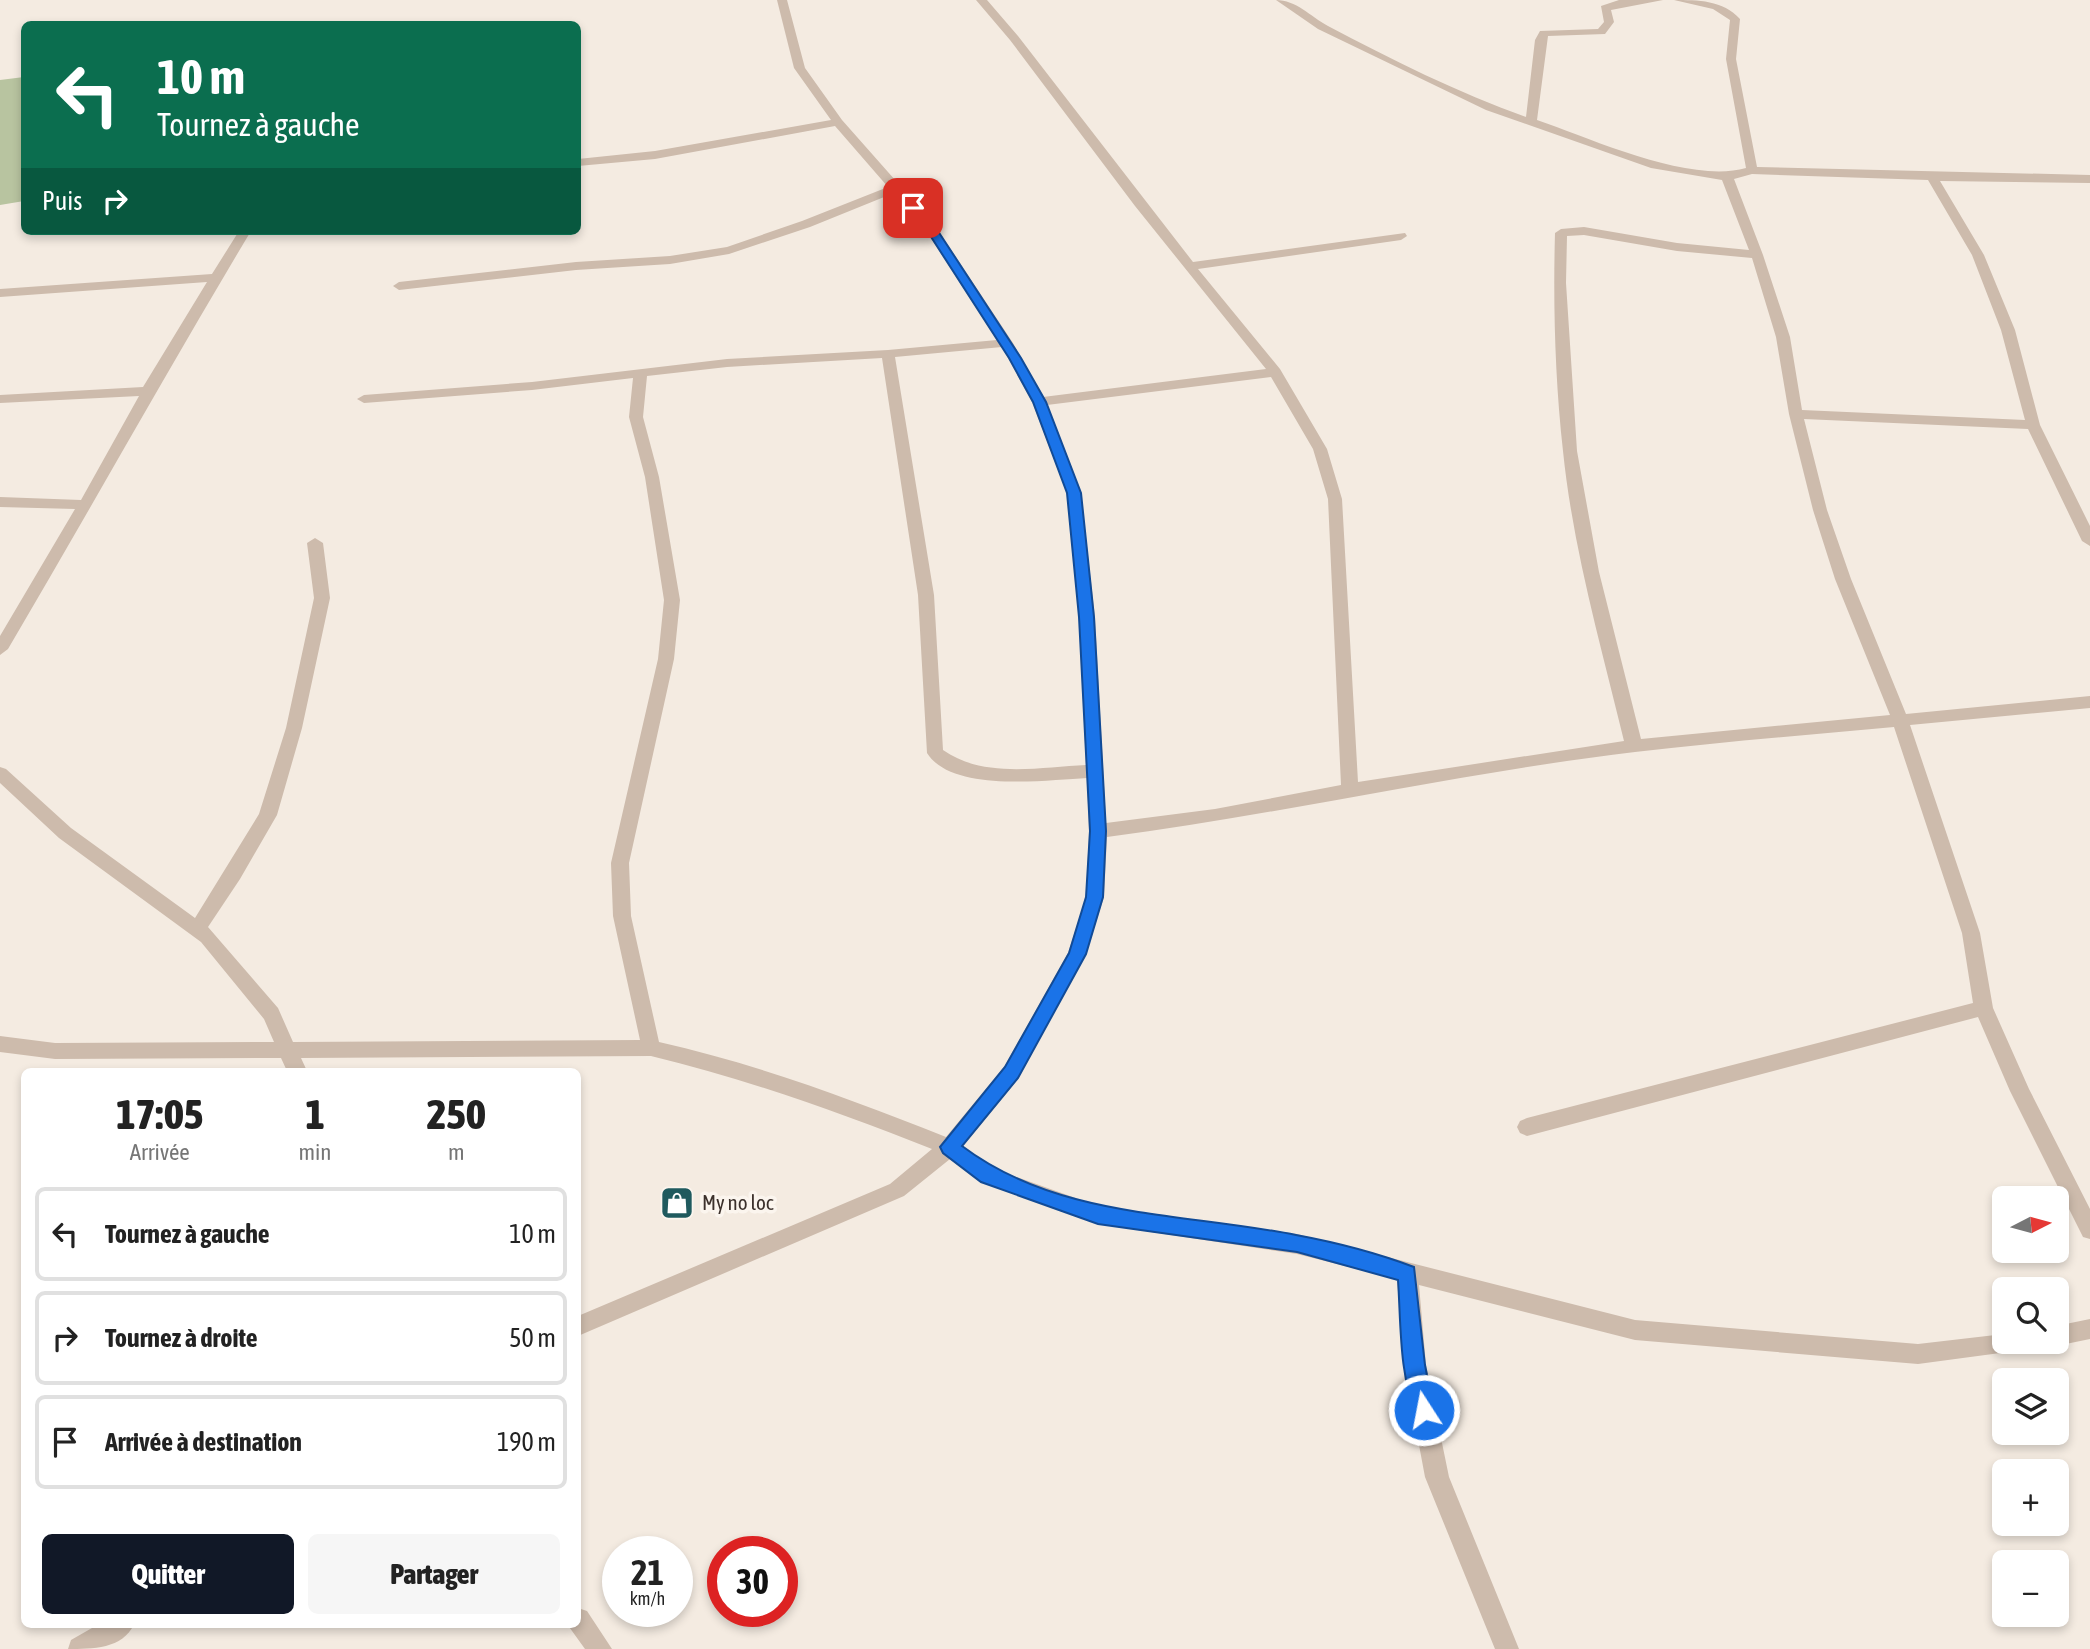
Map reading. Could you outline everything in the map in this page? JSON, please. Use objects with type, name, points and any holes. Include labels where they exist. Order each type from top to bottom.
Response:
[{"type":"street","points":[[581,1325],[897,1190],[950,1147],[1011,1073],[1077,954],[1094,897],[1098,831],[1087,617],[1074,493],[1040,402],[1006,343],[930,227],[838,122],[800,68],[782,0]]},
{"type":"street","points":[[981,0],[1014,38],[1275,372],[1320,449],[1335,499],[1350,790]]},
{"type":"street","points":[[1282,0],[1322,27],[1490,108],[1656,165],[1727,177],[1752,170],[1932,177],[2090,179]]},
{"type":"street","points":[[1531,122],[1540,40],[1544,33],[1601,32],[1609,23],[1605,8],[1623,2],[1658,0]]},
{"type":"street","points":[[1679,0],[1722,9],[1735,19],[1731,59],[1752,170]]},
{"type":"street","points":[[581,163],[655,155],[838,122]]},
{"type":"street","points":[[1727,177],[1757,255],[1783,337],[1796,414],[1820,510],[1843,579],[1899,720],[1971,933],[1983,1008],[2020,1091],[2090,1230]]},
{"type":"street","points":[[1932,177],[1978,256],[2008,330],[2033,425],[2090,541]]},
{"type":"street","points":[[399,286],[576,266],[670,260],[729,250],[806,224],[895,188]]},
{"type":"street","points":[[1634,746],[1591,572],[1570,451],[1559,271],[1561,233],[1584,231],[1677,247],[1757,255]]},
{"type":"street","points":[[0,649],[148,391],[243,235]]},
{"type":"street","points":[[1190,266],[1401,236]]},
{"type":"street","points":[[0,293],[216,278]]},
{"type":"street","points":[[364,399],[532,386],[781,358],[888,354],[1006,343]]},
{"type":"street","points":[[888,354],[926,595],[934,753],[943,761],[984,774],[1095,771]]},
{"type":"street","points":[[641,372],[636,418],[652,477],[672,600],[666,659],[620,863],[622,916],[651,1048]]},
{"type":"street","points":[[1040,402],[1275,372]]},
{"type":"street","points":[[0,399],[148,391]]},
{"type":"street","points":[[1796,414],[2033,425]]},
{"type":"street","points":[[0,502],[83,505]]},
{"type":"street","points":[[197,929],[234,874],[268,815],[287,753],[317,632],[321,598],[314,543]]},
{"type":"street","points":[[1098,831],[1267,808],[1350,790],[1634,746],[2090,702]]},
{"type":"street","points":[[0,774],[65,833],[208,937],[271,1014],[296,1068]]},
{"type":"street","points":[[1527,1127],[1983,1008]]},
{"type":"street","points":[[0,1044],[55,1051],[651,1048],[707,1061],[860,1112],[950,1147],[987,1176],[1098,1215],[1297,1244],[1635,1330],[1918,1354],[1992,1345]]},
{"type":"street","points":[[1407,1273],[1415,1365],[1437,1477],[1507,1649]]},
{"type":"street","points":[[2069,1333],[2090,1329]]},
{"type":"street","points":[[581,1624],[600,1649]]},
{"type":"street","points":[[80,1649],[115,1628]]},
{"type":"green space","points":[[21,77],[21,202],[0,205],[0,80]]},
{"type":"place","name":"My no loc","points":[[677,1203]]},
{"type":"route","points":[[913,208],[930,227],[1006,343],[1040,402],[1074,493],[1087,617],[1098,831],[1094,897],[1077,954],[1011,1073],[950,1147],[987,1176],[1098,1215],[1297,1244],[1407,1273],[1415,1365],[1424,1410]]}]
